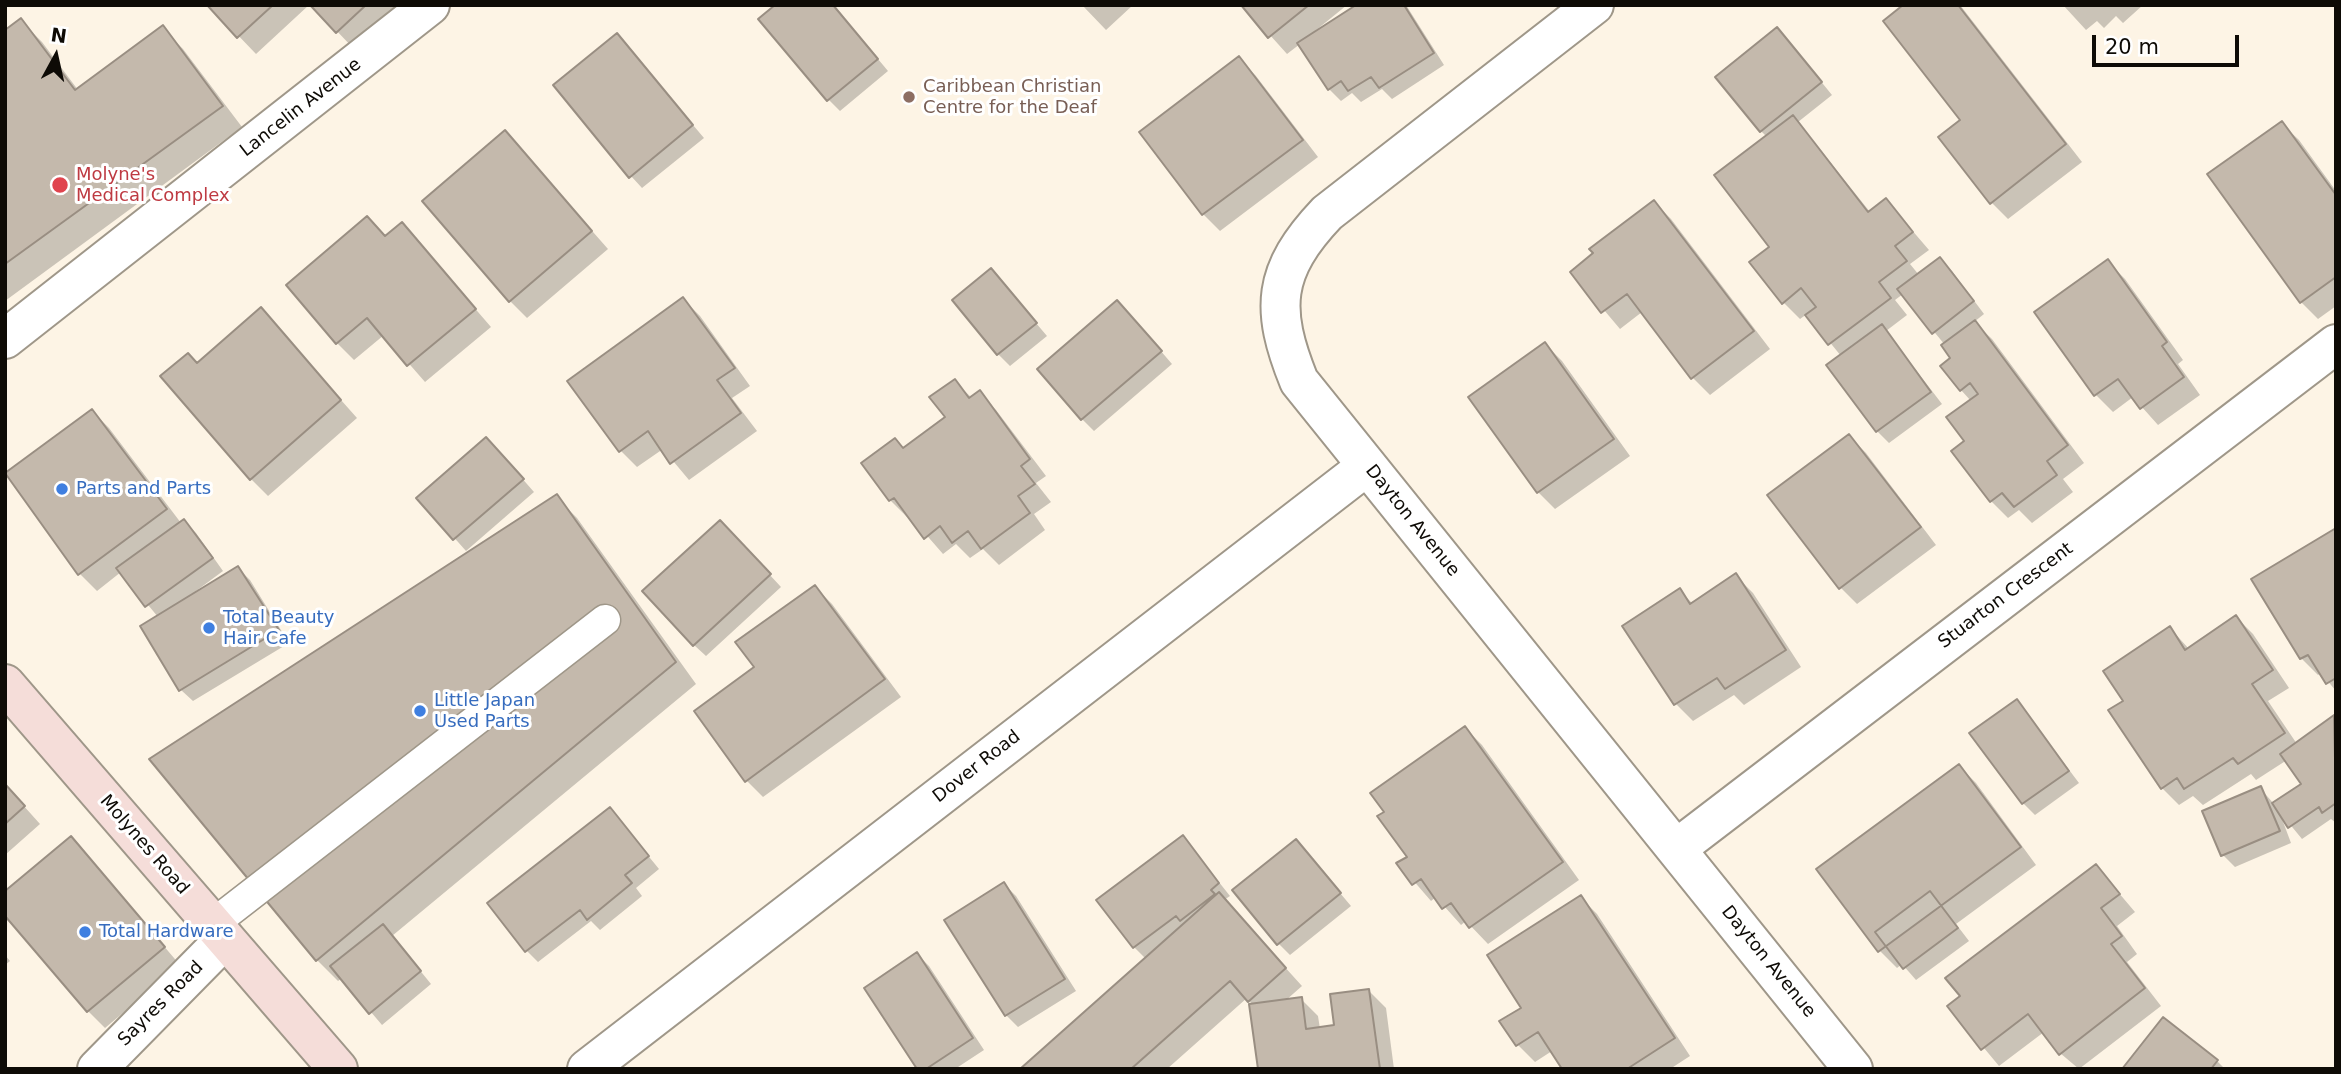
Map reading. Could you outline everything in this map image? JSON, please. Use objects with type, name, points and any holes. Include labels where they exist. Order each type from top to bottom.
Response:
[{"type":"main road","name":"Molynes Road","points":[[5,684],[338,1069]]},
{"type":"street","name":"Lancelin Avenue","points":[[5,339],[430,5]]},
{"type":"street","name":"Dayton Avenue","points":[[1594,5],[1327,213],[1301,240],[1285,274],[1280,310],[1285,346],[1299,381],[1853,1069]]},
{"type":"street","name":"Stuarton Crescent","points":[[1676,849],[2336,344]]},
{"type":"street","name":"Dover Road","points":[[587,1069],[1367,466]]},
{"type":"street","name":"Sayres Road","points":[[97,1069],[219,932]]},
{"type":"lane","points":[[219,932],[605,620]]},
{"type":"building","points":[[207,5],[273,5],[237,38]]},
{"type":"building","points":[[310,5],[366,5],[336,33]]},
{"type":"building","points":[[775,5],[833,5],[878,59],[827,101],[758,19]]},
{"type":"building","points":[[1241,5],[1309,5],[1268,38]]},
{"type":"building","points":[[1356,5],[1404,5],[1434,53],[1379,88],[1371,77],[1348,91],[1341,81],[1328,90],[1297,43]]},
{"type":"building","points":[[1903,5],[1958,5],[2066,144],[1990,204],[1938,137],[1960,120],[1883,21]]},
{"type":"building","name":"Molyne's Medical Complex","points":[[21,18],[75,90],[163,25],[223,106],[5,264],[5,30]]},
{"type":"building","points":[[1777,27],[1822,82],[1760,132],[1715,77]]},
{"type":"building","points":[[617,33],[693,125],[629,178],[553,85]]},
{"type":"building","points":[[1239,56],[1303,140],[1202,215],[1139,132]]},
{"type":"building","points":[[1793,115],[1868,212],[1886,198],[1913,232],[1895,246],[1907,261],[1879,282],[1891,298],[1828,345],[1805,315],[1816,307],[1801,288],[1782,304],[1749,262],[1769,247],[1714,175]]},
{"type":"building","points":[[2282,121],[2336,195],[2336,277],[2300,303],[2207,174]]},
{"type":"building","points":[[505,130],[592,231],[509,302],[422,201]]},
{"type":"building","points":[[1654,200],[1754,331],[1691,379],[1627,294],[1601,313],[1570,272],[1593,253],[1589,249]]},
{"type":"building","points":[[367,216],[385,236],[402,222],[476,309],[407,366],[367,318],[336,344],[286,285]]},
{"type":"building","points":[[1940,257],[1974,301],[1932,334],[1897,289]]},
{"type":"building","points":[[2108,259],[2167,342],[2162,346],[2184,377],[2140,409],[2118,379],[2094,396],[2034,312]]},
{"type":"building","points":[[991,268],[1037,323],[997,355],[952,300]]},
{"type":"building","points":[[683,297],[735,368],[717,380],[741,413],[670,464],[648,431],[619,452],[567,381]]},
{"type":"building","points":[[1117,300],[1162,351],[1081,420],[1037,369]]},
{"type":"building","points":[[261,307],[341,400],[250,480],[160,376],[188,353],[197,363]]},
{"type":"building","points":[[1975,320],[2068,445],[2047,461],[2057,475],[2014,507],[2002,493],[1990,502],[1951,451],[1964,441],[1946,417],[1978,394],[1970,383],[1960,391],[1940,366],[1950,358],[1941,345]]},
{"type":"building","points":[[1882,324],[1931,392],[1876,432],[1826,365]]},
{"type":"building","points":[[1545,342],[1614,439],[1537,493],[1468,397]]},
{"type":"building","points":[[955,379],[969,398],[980,390],[1030,459],[1021,466],[1035,484],[1018,496],[1030,513],[981,549],[968,531],[952,543],[940,526],[924,539],[894,498],[889,501],[861,463],[895,438],[903,448],[945,417],[929,397]]},
{"type":"building","points":[[92,409],[167,509],[78,575],[5,473]]},
{"type":"building","points":[[1849,434],[1921,527],[1839,589],[1767,495]]},
{"type":"building","points":[[486,437],[524,479],[453,540],[416,498]]},
{"type":"building","name":"Little Japan Used Parts","points":[[557,494],[676,662],[316,961],[149,759]]},
{"type":"building","points":[[184,519],[213,558],[145,607],[116,568]]},
{"type":"building","points":[[720,520],[771,574],[693,646],[642,591]]},
{"type":"building","points":[[2336,528],[2336,678],[2326,684],[2308,655],[2300,659],[2251,579]]},
{"type":"building","name":"Total Beauty Hair Cafe","points":[[238,566],[279,630],[179,691],[140,626]]},
{"type":"building","points":[[1736,573],[1786,650],[1725,689],[1717,678],[1674,705],[1622,626],[1680,588],[1690,604]]},
{"type":"building","points":[[815,585],[885,679],[745,782],[694,711],[754,667],[735,642]]},
{"type":"building","points":[[2236,615],[2273,670],[2252,684],[2285,733],[2238,764],[2233,758],[2184,789],[2177,778],[2161,789],[2108,710],[2123,701],[2103,671],[2170,626],[2185,650]]},
{"type":"building","points":[[2017,699],[2069,771],[2022,804],[1969,733]]},
{"type":"building","points":[[2334,715],[2336,803],[2322,813],[2319,807],[2288,828],[2272,803],[2301,784],[2280,754]]},
{"type":"building","points":[[1465,726],[1563,862],[1469,928],[1451,903],[1442,909],[1421,879],[1412,885],[1396,863],[1407,857],[1377,816],[1384,812],[1370,793]]},
{"type":"building","points":[[1959,764],[2021,847],[1878,952],[1816,869]]},
{"type":"building","points":[[5,784],[25,806],[5,824]]},
{"type":"building","points":[[2261,786],[2280,831],[2221,856],[2202,811]]},
{"type":"building","points":[[610,807],[649,856],[625,875],[632,883],[587,920],[580,910],[525,952],[487,903]]},
{"type":"building","points":[[1183,835],[1219,883],[1211,890],[1215,894],[1180,921],[1176,916],[1133,948],[1096,900]]},
{"type":"building","name":"Total Hardware","points":[[71,836],[165,947],[87,1012],[5,916],[5,891]]},
{"type":"building","points":[[1296,839],[1341,893],[1277,945],[1232,890]]},
{"type":"building","points":[[2096,864],[2120,894],[2101,908],[2122,936],[2111,944],[2145,988],[2059,1055],[2028,1014],[1981,1050],[1947,1006],[1960,996],[1945,978]]},
{"type":"building","points":[[1004,882],[1065,979],[1005,1016],[944,920]]},
{"type":"building","points":[[1930,891],[1958,928],[1903,969],[1875,932]]},
{"type":"building","points":[[1219,892],[1286,968],[1248,1002],[1230,981],[1131,1069],[1020,1069]]},
{"type":"building","points":[[1581,895],[1675,1038],[1627,1069],[1562,1069],[1538,1032],[1516,1046],[1499,1021],[1521,1008],[1487,955]]},
{"type":"building","points":[[383,924],[421,971],[369,1014],[330,966]]},
{"type":"building","points":[[917,952],[973,1038],[926,1069],[917,1069],[864,988]]},
{"type":"building","points":[[1369,989],[1380,1069],[1258,1069],[1249,1004],[1302,997],[1306,1029],[1334,1025],[1330,994]]},
{"type":"building","points":[[2163,1017],[2218,1060],[2211,1069],[2122,1069]]},
{"type":"place","name":"Caribbean Christian Centre for the Deaf","points":[[909,97]]},
{"type":"place","name":"Molyne's Medical Complex","points":[[60,185]]},
{"type":"place","name":"Parts and Parts","points":[[62,489]]},
{"type":"place","name":"Total Beauty Hair Cafe","points":[[209,628]]},
{"type":"place","name":"Little Japan Used Parts","points":[[420,711]]},
{"type":"place","name":"Total Hardware","points":[[85,932]]}]
